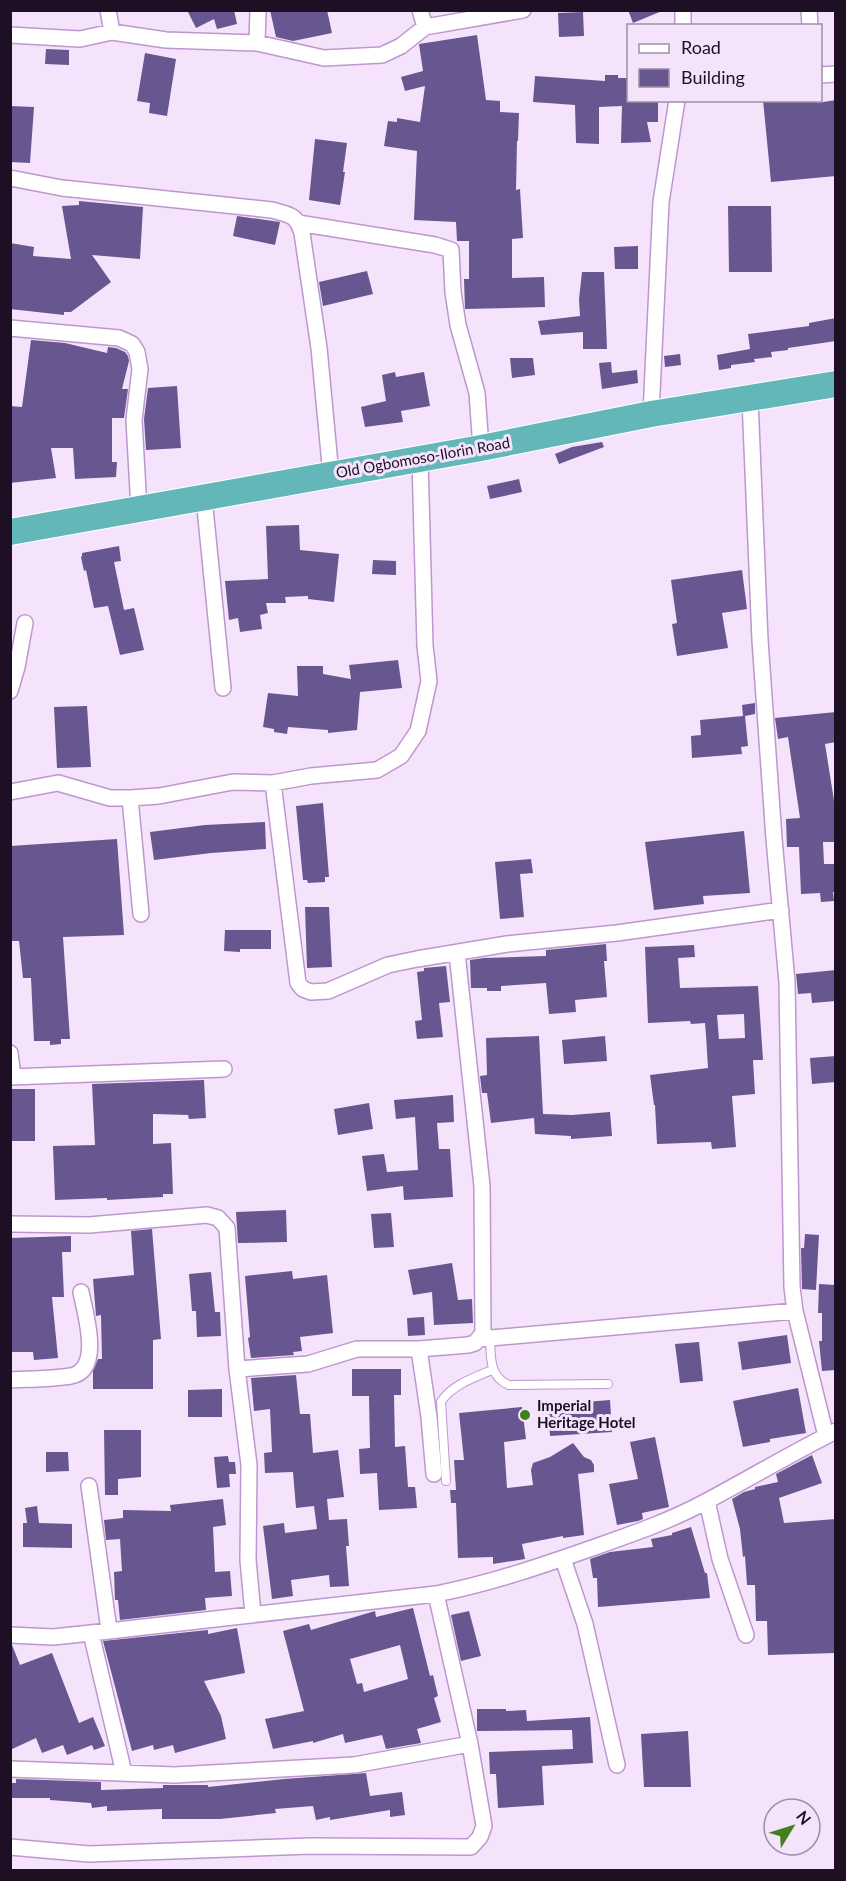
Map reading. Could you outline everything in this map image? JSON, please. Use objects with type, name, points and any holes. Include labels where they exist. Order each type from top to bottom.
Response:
[{"type":"highway","name":"Old Ogbomoso-Ilorin Road","points":[[10,532],[482,448],[651,414],[836,384]]},
{"type":"street","points":[[108,10],[112,32]]},
{"type":"street","points":[[257,43],[258,10]]},
{"type":"street","points":[[420,10],[425,27]]},
{"type":"street","points":[[10,35],[80,39],[112,32],[166,40],[257,43],[324,58],[382,55],[401,46],[425,27],[523,10]]},
{"type":"street","points":[[651,414],[655,370],[656,276],[661,202],[676,102]]},
{"type":"street","points":[[10,178],[62,188],[272,210],[291,215],[298,223],[319,348],[331,475]]},
{"type":"street","points":[[298,223],[435,245],[451,250],[457,314],[477,393],[482,448]]},
{"type":"street","points":[[10,328],[119,338],[132,344],[137,352],[140,369],[134,420],[139,509]]},
{"type":"street","points":[[10,1635],[53,1636],[91,1633],[436,1594],[491,1582],[563,1559],[658,1524],[706,1501],[831,1433],[795,1311],[792,1287],[787,982],[760,640],[750,399]]},
{"type":"street","points":[[10,792],[58,783],[110,798],[159,796],[233,782],[273,783],[311,776],[377,770],[401,756],[418,731],[429,681],[425,646],[420,459]]},
{"type":"street","points":[[204,498],[223,688]]},
{"type":"street","points":[[10,691],[25,623]]},
{"type":"street","points":[[273,783],[298,983],[311,993],[328,991],[388,965],[507,944],[617,933],[781,910]]},
{"type":"street","points":[[130,798],[141,914]]},
{"type":"street","points":[[457,953],[482,1186],[483,1333],[485,1339]]},
{"type":"street","points":[[10,1053],[12,1077],[224,1069]]},
{"type":"street","points":[[10,1224],[89,1225],[207,1215],[218,1218],[226,1228],[237,1369],[249,1465],[248,1560],[253,1614]]},
{"type":"street","points":[[10,1380],[74,1376],[88,1364],[90,1350],[81,1292]]},
{"type":"street","points":[[237,1369],[308,1364],[357,1349],[419,1349],[468,1345],[485,1339],[795,1311]]},
{"type":"street","points":[[419,1349],[440,1478]]},
{"type":"street","points":[[90,1486],[109,1630]]},
{"type":"street","points":[[706,1501],[720,1559],[746,1635]]},
{"type":"street","points":[[563,1559],[585,1624],[616,1765]]},
{"type":"street","points":[[10,1847],[88,1854],[311,1846],[471,1847],[480,1837],[484,1826],[470,1744],[436,1594]]},
{"type":"street","points":[[91,1633],[124,1773]]},
{"type":"street","points":[[10,1769],[175,1775],[354,1765],[470,1744]]},
{"type":"lane","points":[[485,1339],[492,1370],[501,1382],[508,1385],[608,1384]]},
{"type":"lane","points":[[440,1478],[441,1402],[445,1395],[458,1386],[492,1370]]},
{"type":"building","points":[[187,10],[234,10],[237,24],[217,29],[214,19],[196,28]]},
{"type":"building","points":[[270,10],[327,10],[332,33],[293,41],[276,37]]},
{"type":"building","points":[[628,10],[662,10],[662,11],[633,23]]},
{"type":"building","points":[[583,12],[584,36],[559,37],[558,13]]},
{"type":"building","points":[[477,35],[486,100],[500,101],[500,112],[519,113],[516,190],[520,189],[523,238],[512,239],[512,278],[544,277],[545,307],[465,309],[464,279],[469,279],[469,241],[457,241],[456,222],[414,220],[417,151],[384,146],[388,121],[397,122],[397,118],[420,122],[425,86],[405,91],[401,77],[423,71],[419,44]]},
{"type":"building","points":[[46,49],[69,50],[69,65],[45,64]]},
{"type":"building","points":[[145,53],[176,59],[167,116],[149,113],[150,103],[137,101]]},
{"type":"building","points":[[605,75],[627,78],[627,102],[658,102],[658,122],[647,122],[651,142],[621,143],[622,106],[599,107],[599,144],[576,143],[575,105],[533,102],[535,76],[605,81]]},
{"type":"building","points":[[836,100],[836,176],[771,182],[763,102],[817,103]]},
{"type":"building","points":[[10,106],[34,107],[30,163],[10,162]]},
{"type":"building","points":[[315,139],[347,143],[340,205],[309,200]]},
{"type":"building","points":[[79,201],[143,207],[140,259],[92,255],[111,282],[71,312],[64,312],[64,315],[10,309],[10,243],[34,247],[33,256],[71,259],[62,206],[79,205]]},
{"type":"building","points":[[728,206],[771,206],[772,272],[729,272]]},
{"type":"building","points":[[237,216],[280,222],[275,245],[233,236]]},
{"type":"building","points":[[638,246],[638,269],[615,269],[614,247]]},
{"type":"building","points":[[367,271],[373,294],[323,306],[319,282]]},
{"type":"building","points":[[582,272],[604,272],[607,349],[583,349],[583,332],[541,335],[538,321],[580,316]]},
{"type":"building","points":[[836,318],[836,341],[771,352],[772,357],[754,359],[755,362],[731,365],[731,368],[719,370],[717,355],[750,349],[748,334],[809,326],[809,323]]},
{"type":"building","points":[[31,340],[65,343],[107,353],[108,347],[116,348],[128,356],[129,361],[122,389],[128,389],[124,418],[112,418],[112,462],[117,462],[116,477],[75,479],[73,448],[51,448],[56,478],[10,483],[10,406],[22,407]]},
{"type":"building","points":[[680,354],[681,365],[665,367],[664,356]]},
{"type":"building","points":[[510,358],[533,358],[535,375],[512,378]]},
{"type":"building","points":[[611,362],[612,373],[637,370],[638,383],[602,389],[599,363]]},
{"type":"building","points":[[395,372],[396,377],[424,372],[430,406],[401,411],[403,422],[365,427],[361,407],[386,401],[382,375]]},
{"type":"building","points":[[177,386],[181,448],[146,450],[144,419],[148,388]]},
{"type":"building","points":[[602,442],[604,447],[559,464],[555,454],[572,447]]},
{"type":"building","points":[[519,479],[522,492],[490,499],[487,486]]},
{"type":"building","points":[[299,525],[300,550],[339,554],[334,602],[308,599],[308,596],[285,597],[286,603],[266,603],[268,613],[260,615],[262,629],[240,632],[238,618],[229,620],[225,581],[268,579],[266,526]]},
{"type":"building","points":[[119,546],[121,561],[114,562],[124,610],[134,608],[144,650],[120,655],[108,606],[94,608],[81,557],[82,553]]},
{"type":"building","points":[[373,560],[396,561],[396,575],[372,574]]},
{"type":"building","points":[[742,570],[747,609],[722,613],[728,648],[677,656],[672,624],[677,623],[671,580]]},
{"type":"building","points":[[398,660],[402,688],[360,692],[357,730],[328,733],[328,730],[288,727],[287,734],[263,727],[268,693],[298,696],[297,666],[323,666],[323,674],[351,679],[349,665]]},
{"type":"building","points":[[755,703],[755,714],[745,716],[748,746],[741,747],[742,754],[692,758],[691,736],[701,735],[700,720],[743,716],[742,705]]},
{"type":"building","points":[[87,706],[91,767],[57,768],[54,707]]},
{"type":"building","points":[[836,712],[836,742],[825,744],[836,813],[836,842],[823,842],[824,864],[836,864],[836,892],[833,892],[834,901],[821,902],[820,893],[801,894],[799,847],[787,847],[786,819],[800,818],[788,737],[778,739],[775,718]]},
{"type":"building","points":[[323,803],[329,877],[325,877],[325,882],[308,883],[307,880],[303,880],[296,806]]},
{"type":"building","points":[[265,822],[266,849],[154,860],[150,832],[205,825]]},
{"type":"building","points":[[744,831],[750,893],[703,896],[704,904],[654,910],[645,842]]},
{"type":"building","points":[[117,839],[124,935],[63,937],[70,1039],[61,1039],[61,1044],[50,1045],[50,1041],[34,1041],[31,978],[23,978],[19,941],[10,941],[10,846]]},
{"type":"building","points":[[531,859],[533,873],[520,874],[524,917],[500,919],[495,862]]},
{"type":"building","points":[[305,907],[329,907],[332,967],[307,968]]},
{"type":"building","points":[[225,930],[271,930],[271,949],[224,951]]},
{"type":"building","points":[[606,944],[607,961],[604,961],[607,997],[575,1000],[576,1012],[549,1014],[546,983],[501,986],[501,991],[471,988],[470,960],[546,956],[546,950]]},
{"type":"building","points":[[694,945],[695,957],[678,958],[680,988],[758,986],[763,1060],[753,1060],[755,1094],[732,1096],[736,1147],[712,1149],[711,1142],[657,1144],[655,1105],[650,1075],[708,1068],[706,1035],[705,1023],[691,1024],[690,1021],[648,1023],[645,947]],"holes":[[[744,1014],[745,1038],[719,1039],[717,1015]]]},
{"type":"building","points":[[446,966],[450,1002],[439,1003],[443,1037],[417,1039],[415,1021],[422,1020],[417,972],[424,971],[424,968]]},
{"type":"building","points":[[836,970],[836,1001],[812,1003],[811,993],[798,994],[796,974]]},
{"type":"building","points":[[539,1036],[543,1114],[572,1115],[610,1112],[612,1136],[571,1139],[571,1136],[535,1134],[534,1118],[491,1123],[487,1093],[482,1093],[480,1076],[487,1075],[486,1038]]},
{"type":"building","points":[[605,1036],[607,1061],[564,1064],[562,1040]]},
{"type":"building","points":[[836,1056],[836,1082],[812,1084],[810,1058]]},
{"type":"building","points":[[204,1080],[206,1118],[189,1119],[188,1115],[153,1114],[153,1144],[171,1143],[173,1194],[163,1194],[163,1197],[107,1200],[107,1198],[55,1200],[53,1146],[95,1145],[92,1084]]},
{"type":"building","points":[[10,1089],[35,1089],[35,1141],[10,1141]]},
{"type":"building","points":[[453,1095],[454,1122],[437,1123],[439,1149],[450,1149],[453,1197],[404,1200],[403,1186],[367,1191],[362,1156],[384,1154],[387,1172],[418,1170],[415,1117],[396,1119],[394,1100]]},
{"type":"building","points":[[369,1103],[373,1129],[338,1135],[334,1109]]},
{"type":"building","points":[[286,1210],[287,1242],[238,1243],[236,1212]]},
{"type":"building","points":[[391,1213],[394,1247],[374,1248],[371,1214]]},
{"type":"building","points":[[152,1229],[161,1339],[153,1340],[153,1389],[93,1389],[93,1371],[98,1359],[102,1359],[101,1315],[96,1316],[93,1279],[134,1275],[131,1231]]},
{"type":"building","points":[[805,1234],[819,1235],[816,1290],[802,1289],[801,1248],[804,1248]]},
{"type":"building","points":[[71,1236],[71,1252],[62,1252],[64,1297],[52,1297],[58,1358],[34,1360],[33,1352],[10,1352],[10,1238]]},
{"type":"building","points":[[452,1263],[458,1300],[472,1299],[473,1323],[434,1325],[432,1292],[413,1295],[408,1270]]},
{"type":"building","points":[[292,1271],[293,1279],[327,1275],[333,1333],[300,1337],[302,1351],[293,1352],[294,1355],[251,1358],[245,1276]]},
{"type":"building","points":[[211,1272],[215,1312],[220,1312],[221,1336],[197,1337],[196,1311],[192,1311],[189,1274]]},
{"type":"building","points":[[819,1284],[836,1285],[836,1370],[822,1371],[819,1341],[822,1341],[822,1313],[818,1313]]},
{"type":"building","points":[[424,1317],[425,1335],[408,1336],[407,1318]]},
{"type":"building","points":[[787,1335],[791,1363],[742,1370],[738,1342]]},
{"type":"building","points":[[699,1342],[703,1381],[680,1383],[675,1344]]},
{"type":"building","points":[[352,1369],[401,1369],[401,1395],[394,1395],[395,1447],[405,1446],[408,1487],[415,1487],[417,1508],[379,1510],[377,1473],[360,1474],[359,1449],[370,1448],[369,1396],[352,1396]]},
{"type":"building","points":[[296,1375],[300,1414],[310,1414],[313,1453],[338,1450],[344,1497],[327,1499],[329,1520],[347,1519],[349,1546],[346,1546],[349,1586],[330,1587],[329,1575],[291,1580],[293,1596],[272,1599],[263,1526],[284,1523],[285,1533],[317,1529],[314,1506],[296,1508],[293,1472],[265,1473],[264,1453],[272,1452],[270,1409],[254,1411],[251,1378]]},
{"type":"building","points":[[798,1388],[806,1433],[770,1439],[770,1442],[743,1447],[733,1401]]},
{"type":"building","points":[[222,1389],[222,1417],[188,1417],[188,1390]]},
{"type":"building","points":[[610,1400],[612,1432],[550,1436],[548,1405]]},
{"type":"building","points":[[522,1407],[526,1439],[504,1442],[507,1488],[533,1485],[531,1470],[533,1463],[550,1457],[573,1443],[594,1465],[594,1472],[578,1474],[584,1535],[563,1538],[563,1536],[522,1544],[525,1559],[493,1564],[493,1557],[458,1558],[456,1503],[451,1503],[450,1490],[456,1490],[454,1460],[464,1460],[459,1413]]},
{"type":"building","points":[[104,1430],[141,1430],[141,1477],[118,1479],[118,1495],[105,1495]]},
{"type":"building","points":[[655,1437],[669,1507],[642,1513],[643,1519],[617,1525],[609,1484],[638,1479],[630,1442]]},
{"type":"building","points":[[46,1452],[68,1452],[69,1471],[46,1472]]},
{"type":"building","points":[[812,1455],[822,1483],[779,1498],[784,1523],[836,1519],[836,1653],[768,1655],[767,1621],[756,1621],[755,1585],[747,1585],[745,1556],[743,1557],[740,1529],[732,1499],[755,1487],[778,1482],[776,1474]]},
{"type":"building","points":[[228,1456],[229,1462],[235,1462],[236,1474],[229,1474],[230,1487],[217,1488],[214,1457]]},
{"type":"building","points":[[223,1499],[226,1525],[213,1527],[215,1572],[230,1571],[232,1596],[205,1598],[206,1610],[120,1620],[118,1600],[115,1600],[114,1572],[122,1571],[120,1539],[106,1540],[104,1520],[123,1518],[123,1510],[171,1511],[170,1505]]},
{"type":"building","points":[[37,1506],[39,1523],[72,1524],[72,1548],[23,1547],[23,1523],[27,1523],[25,1508]]},
{"type":"building","points":[[691,1527],[705,1573],[707,1573],[710,1598],[598,1607],[597,1578],[593,1578],[590,1559],[610,1552],[653,1547],[651,1539],[672,1535],[672,1533]]},
{"type":"building","points":[[413,1608],[430,1676],[433,1675],[438,1696],[434,1698],[441,1722],[417,1729],[421,1743],[386,1749],[382,1735],[345,1743],[343,1734],[313,1743],[313,1741],[273,1749],[265,1719],[304,1711],[283,1631],[309,1624],[311,1630],[375,1611],[376,1617]],"holes":[[[400,1645],[408,1679],[364,1692],[362,1683],[357,1684],[350,1659]]]},
{"type":"building","points":[[469,1611],[481,1656],[461,1661],[451,1615]]},
{"type":"building","points":[[237,1628],[245,1673],[204,1681],[221,1716],[226,1739],[175,1753],[173,1745],[154,1750],[153,1745],[132,1751],[103,1641],[208,1630],[208,1634]]},
{"type":"building","points":[[10,1645],[20,1665],[52,1653],[79,1723],[93,1717],[105,1746],[94,1750],[92,1745],[67,1755],[63,1745],[42,1753],[36,1738],[10,1750]]},
{"type":"building","points":[[477,1709],[526,1710],[527,1721],[590,1717],[593,1763],[542,1766],[544,1805],[498,1808],[496,1774],[490,1774],[489,1752],[573,1749],[572,1730],[477,1731]]},
{"type":"building","points":[[688,1731],[691,1787],[644,1787],[641,1734]]},
{"type":"building","points":[[366,1773],[370,1796],[402,1792],[405,1815],[390,1817],[390,1810],[330,1820],[330,1817],[316,1820],[313,1806],[275,1809],[276,1813],[220,1819],[162,1819],[162,1809],[107,1811],[107,1806],[92,1808],[91,1803],[50,1800],[50,1798],[10,1798],[10,1783],[16,1783],[16,1779],[101,1782],[101,1790],[163,1788],[163,1785],[208,1785],[208,1787]]},
{"type":"place","name":"Imperial Heritage Hotel","points":[[525,1415]]}]
